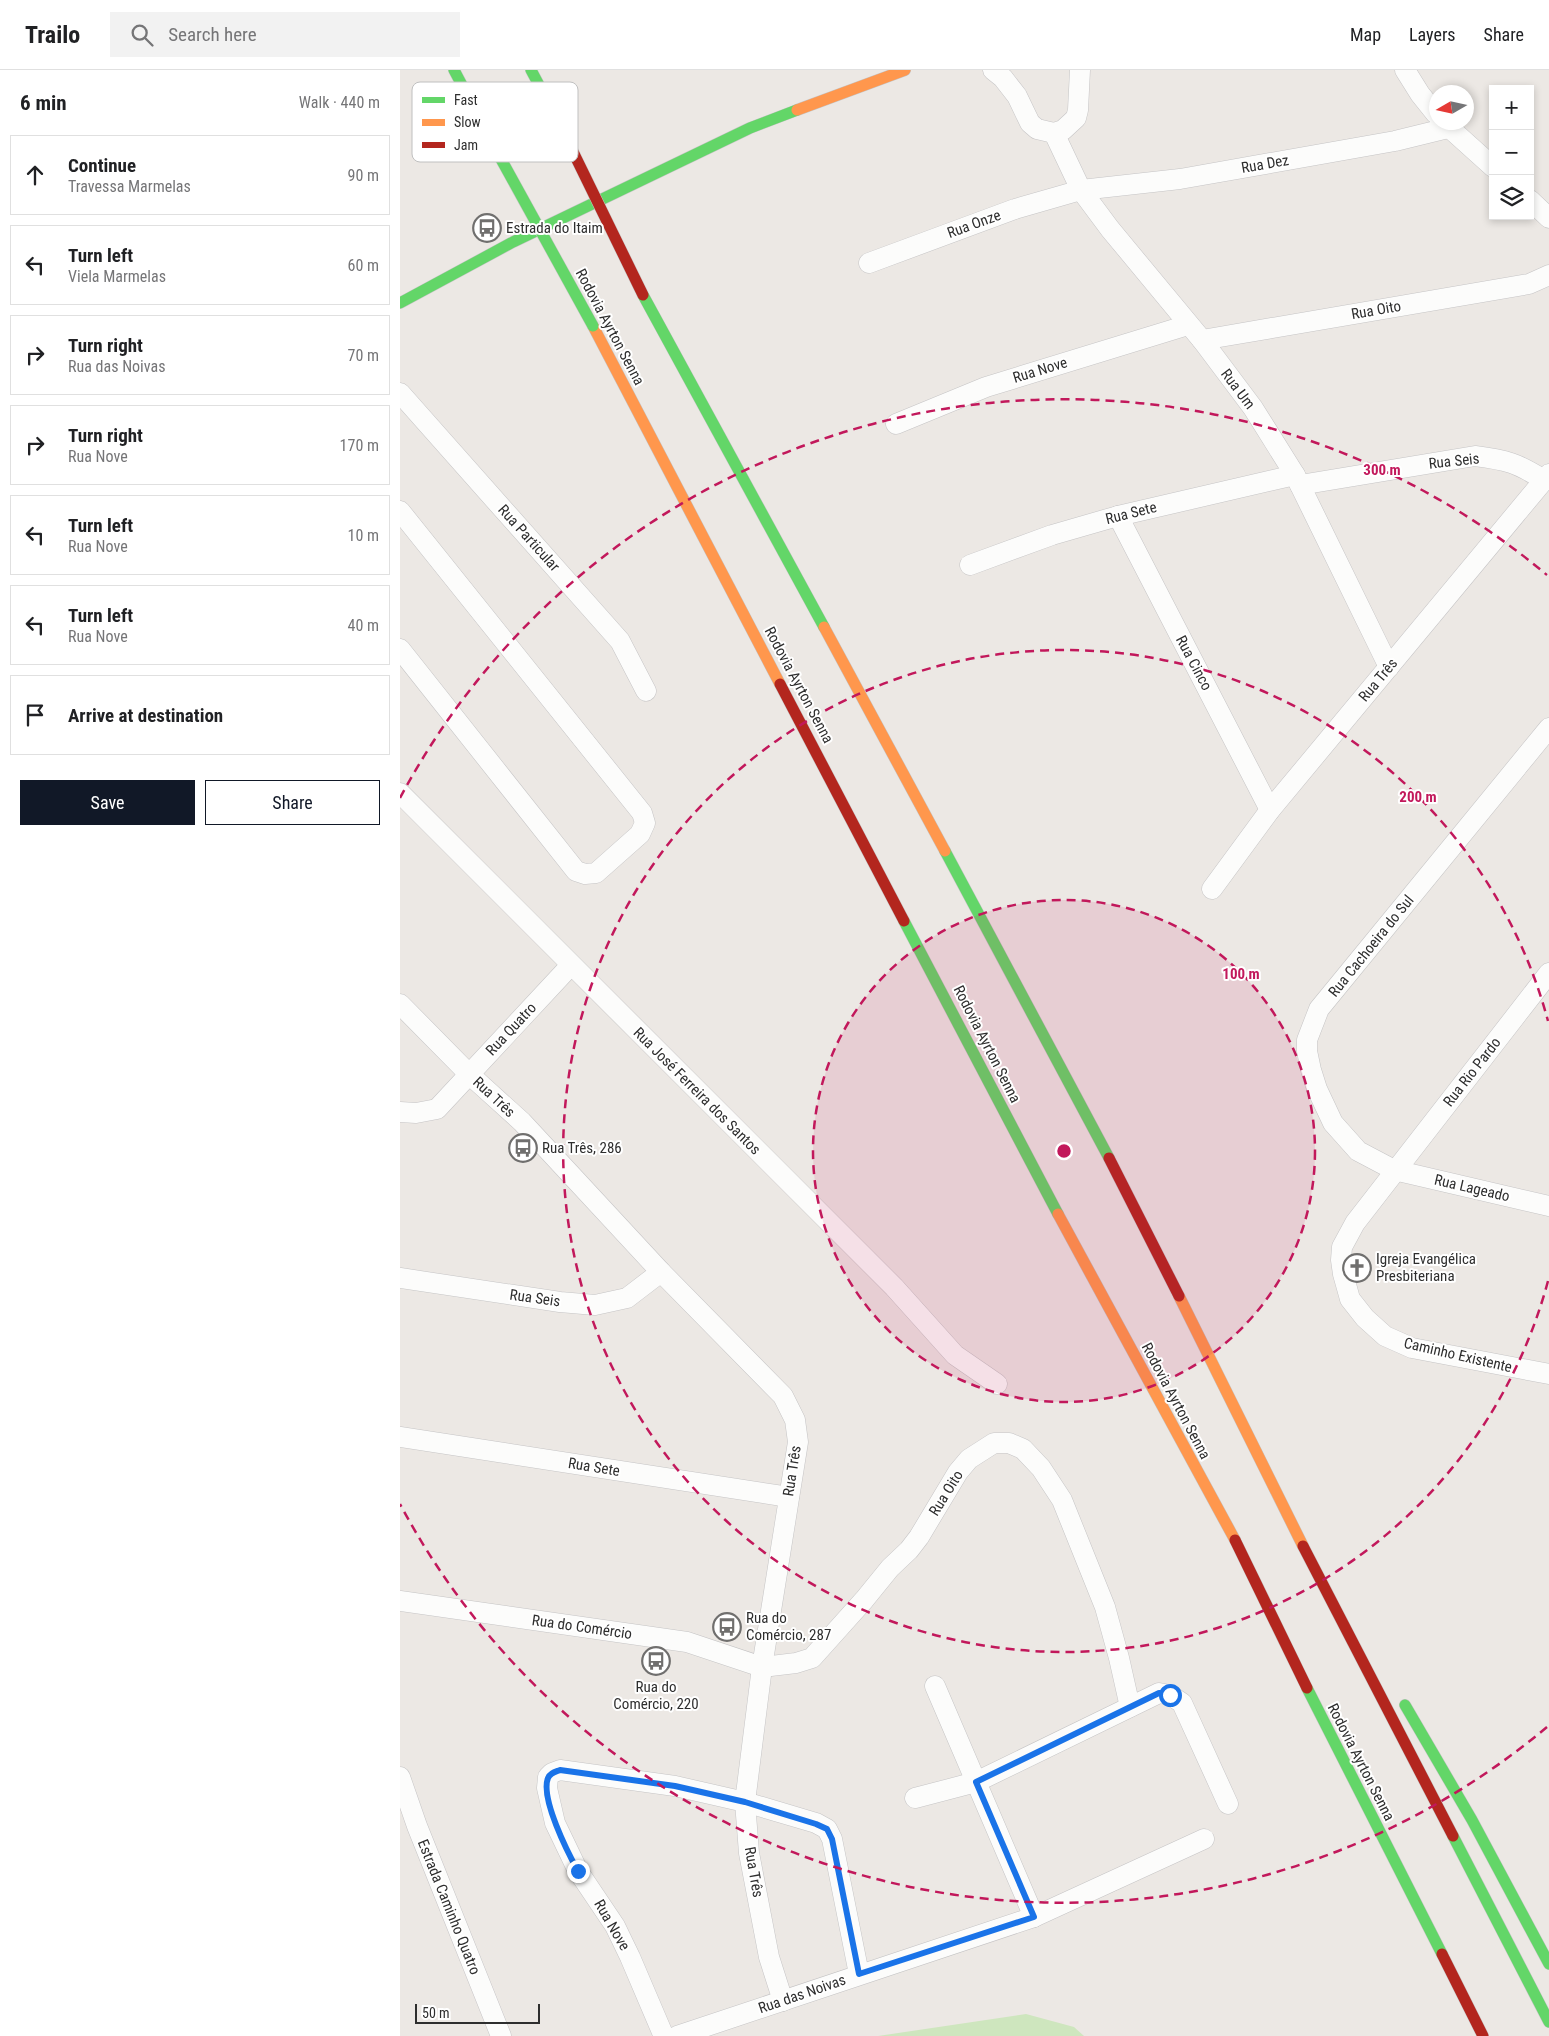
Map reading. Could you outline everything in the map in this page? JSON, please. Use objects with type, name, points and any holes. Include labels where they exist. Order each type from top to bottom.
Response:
[{"type":"main road","name":"Rodovia Ayrton Senna","points":[[454,70],[460,82]]},
{"type":"main road","points":[[531,70],[537,82]]},
{"type":"main road","points":[[400,303],[513,242],[750,128],[905,70]]},
{"type":"main road","name":"Rodovia Ayrton Senna","points":[[503,162],[593,326],[1061,1220],[1244,1559],[1483,2036]]},
{"type":"main road","points":[[578,162],[643,295],[905,775],[1139,1214],[1328,1593],[1549,2022]]},
{"type":"main road","points":[[1328,1593],[1377,1664]]},
{"type":"main road","points":[[1399,1695],[1472,1820],[1549,1964]]},
{"type":"street","points":[[993,70],[1003,78],[1017,96],[1030,123],[1037,129],[1054,133],[1063,130],[1076,118],[1080,70]]},
{"type":"street","points":[[1405,70],[1429,103]]},
{"type":"street","name":"Rua Dez","points":[[1081,190],[1180,179],[1395,141],[1429,127]]},
{"type":"street","points":[[1452,130],[1489,163]]},
{"type":"street","name":"Rua Um","points":[[1054,133],[1081,190],[1253,408],[1298,480],[1388,668]]},
{"type":"street","name":"Rua Onze","points":[[869,263],[1015,209],[1081,190]]},
{"type":"street","points":[[1534,204],[1549,218]]},
{"type":"street","name":"Rua Oito","points":[[1195,333],[1529,284],[1549,275]]},
{"type":"street","name":"Rua Nove","points":[[896,424],[986,386],[1195,333]]},
{"type":"street","name":"Rua Particular","points":[[400,394],[620,641],[646,691]]},
{"type":"street","name":"Rua Seis","points":[[1298,480],[1475,456],[1498,459],[1520,465],[1547,477]]},
{"type":"street","name":"Rua Três","points":[[1212,889],[1270,810],[1547,477]]},
{"type":"street","name":"Rua Sete","points":[[970,565],[1052,535],[1118,516],[1298,480]]},
{"type":"street","points":[[400,511],[642,814],[645,823],[640,834],[596,873],[584,874],[576,871],[400,649]]},
{"type":"street","name":"Rua Cinco","points":[[1118,516],[1270,810]]},
{"type":"street","name":"Rua Cachoeira do Sul","points":[[1394,1170],[1358,1151],[1333,1123],[1317,1089],[1311,1070],[1307,1051],[1310,1028],[1319,1009],[1549,728]]},
{"type":"street","name":"Rua José Ferreira dos Santos","points":[[400,793],[894,1287],[955,1355],[997,1384]]},
{"type":"street","name":"Rua Quatro","points":[[400,1112],[416,1113],[437,1109],[448,1100],[469,1074],[570,965]]},
{"type":"street","name":"Rua Rio Pardo","points":[[1394,1170],[1549,973]]},
{"type":"street","name":"Rua Três","points":[[400,1004],[469,1074],[522,1122],[661,1272],[783,1396],[796,1420],[798,1442],[762,1667],[745,1802],[749,1853],[769,1957],[783,2001]]},
{"type":"street","name":"Rua Lageado","points":[[1394,1170],[1549,1206]]},
{"type":"street","name":"Caminho Existente","points":[[1394,1170],[1355,1223],[1342,1247],[1340,1260],[1350,1298],[1365,1318],[1385,1336],[1412,1348],[1549,1374]]},
{"type":"street","name":"Rua Seis","points":[[400,1278],[560,1302],[596,1305],[627,1298],[661,1272]]},
{"type":"street","name":"Rua Sete","points":[[400,1437],[788,1497]]},
{"type":"street","name":"Rua Oito","points":[[762,1667],[796,1663],[812,1658],[890,1568],[909,1550],[919,1537],[958,1472],[969,1459],[994,1443],[1009,1442],[1023,1449],[1041,1468],[1062,1500],[1105,1607],[1130,1708]]},
{"type":"street","name":"Rua do Comércio","points":[[400,1601],[687,1642],[762,1667]]},
{"type":"street","points":[[934,1686],[1034,1917]]},
{"type":"street","points":[[915,1798],[976,1782],[1159,1693],[1170,1695],[1182,1703],[1228,1804]]},
{"type":"street","name":"Rua Nove","points":[[665,2036],[615,1926],[578,1871],[555,1823],[546,1788],[548,1777],[552,1773],[560,1770],[675,1786],[745,1802],[827,1829],[832,1839],[859,1974]]},
{"type":"street","name":"Estrada Caminho Quatro","points":[[400,1777],[417,1826],[501,2036]]},
{"type":"street","name":"Rua das Noivas","points":[[677,2036],[1034,1917],[1204,1838]]},
{"type":"green space","points":[[1026,2014],[1074,2027],[1084,2036],[878,2036]]},
{"type":"building","name":"Igreja Evangélica Presbiteriana","points":[[1356,1257],[1367,1271],[1360,1280],[1356,1277],[1353,1261]]},
{"type":"traffic: fast","points":[[454,70],[460,82]]},
{"type":"traffic: fast","points":[[531,70],[537,82]]},
{"type":"traffic: fast","points":[[400,303],[513,242],[750,128],[797,110]]},
{"type":"traffic: fast","points":[[503,162],[593,326]]},
{"type":"traffic: fast","points":[[643,295],[824,627]]},
{"type":"traffic: fast","points":[[945,851],[1109,1158]]},
{"type":"traffic: fast","points":[[904,921],[1058,1214]]},
{"type":"traffic: fast","points":[[1307,1688],[1442,1954]]},
{"type":"traffic: fast","points":[[1405,1705],[1472,1820],[1549,1964]]},
{"type":"traffic: fast","points":[[1453,1836],[1549,2022]]},
{"type":"traffic: slow","points":[[797,110],[905,70]]},
{"type":"traffic: slow","points":[[593,326],[780,684]]},
{"type":"traffic: slow","points":[[824,627],[945,851]]},
{"type":"traffic: slow","points":[[1058,1214],[1235,1540]]},
{"type":"traffic: slow","points":[[1179,1296],[1303,1546]]},
{"type":"traffic: jam","points":[[578,162],[643,295]]},
{"type":"traffic: jam","points":[[780,684],[904,921]]},
{"type":"traffic: jam","points":[[1109,1158],[1179,1296]]},
{"type":"traffic: jam","points":[[1235,1540],[1307,1688]]},
{"type":"traffic: jam","points":[[1303,1546],[1453,1836]]},
{"type":"traffic: jam","points":[[1442,1954],[1483,2036]]},
{"type":"place","name":"Estrada do Itaim","points":[[487,228]]},
{"type":"place","name":"Rua Três, 286","points":[[523,1148]]},
{"type":"place","name":"Igreja Evangélica Presbiteriana","points":[[1357,1268]]},
{"type":"place","name":"Rua do Comércio, 287","points":[[727,1627]]},
{"type":"place","name":"Rua do Comércio, 220","points":[[656,1661]]},
{"type":"route","points":[[578,1871],[555,1823],[546,1788],[548,1777],[560,1770],[675,1786],[745,1802],[816,1824],[827,1829],[832,1839],[859,1974],[1034,1917],[976,1782],[1159,1693],[1170,1695]]}]
